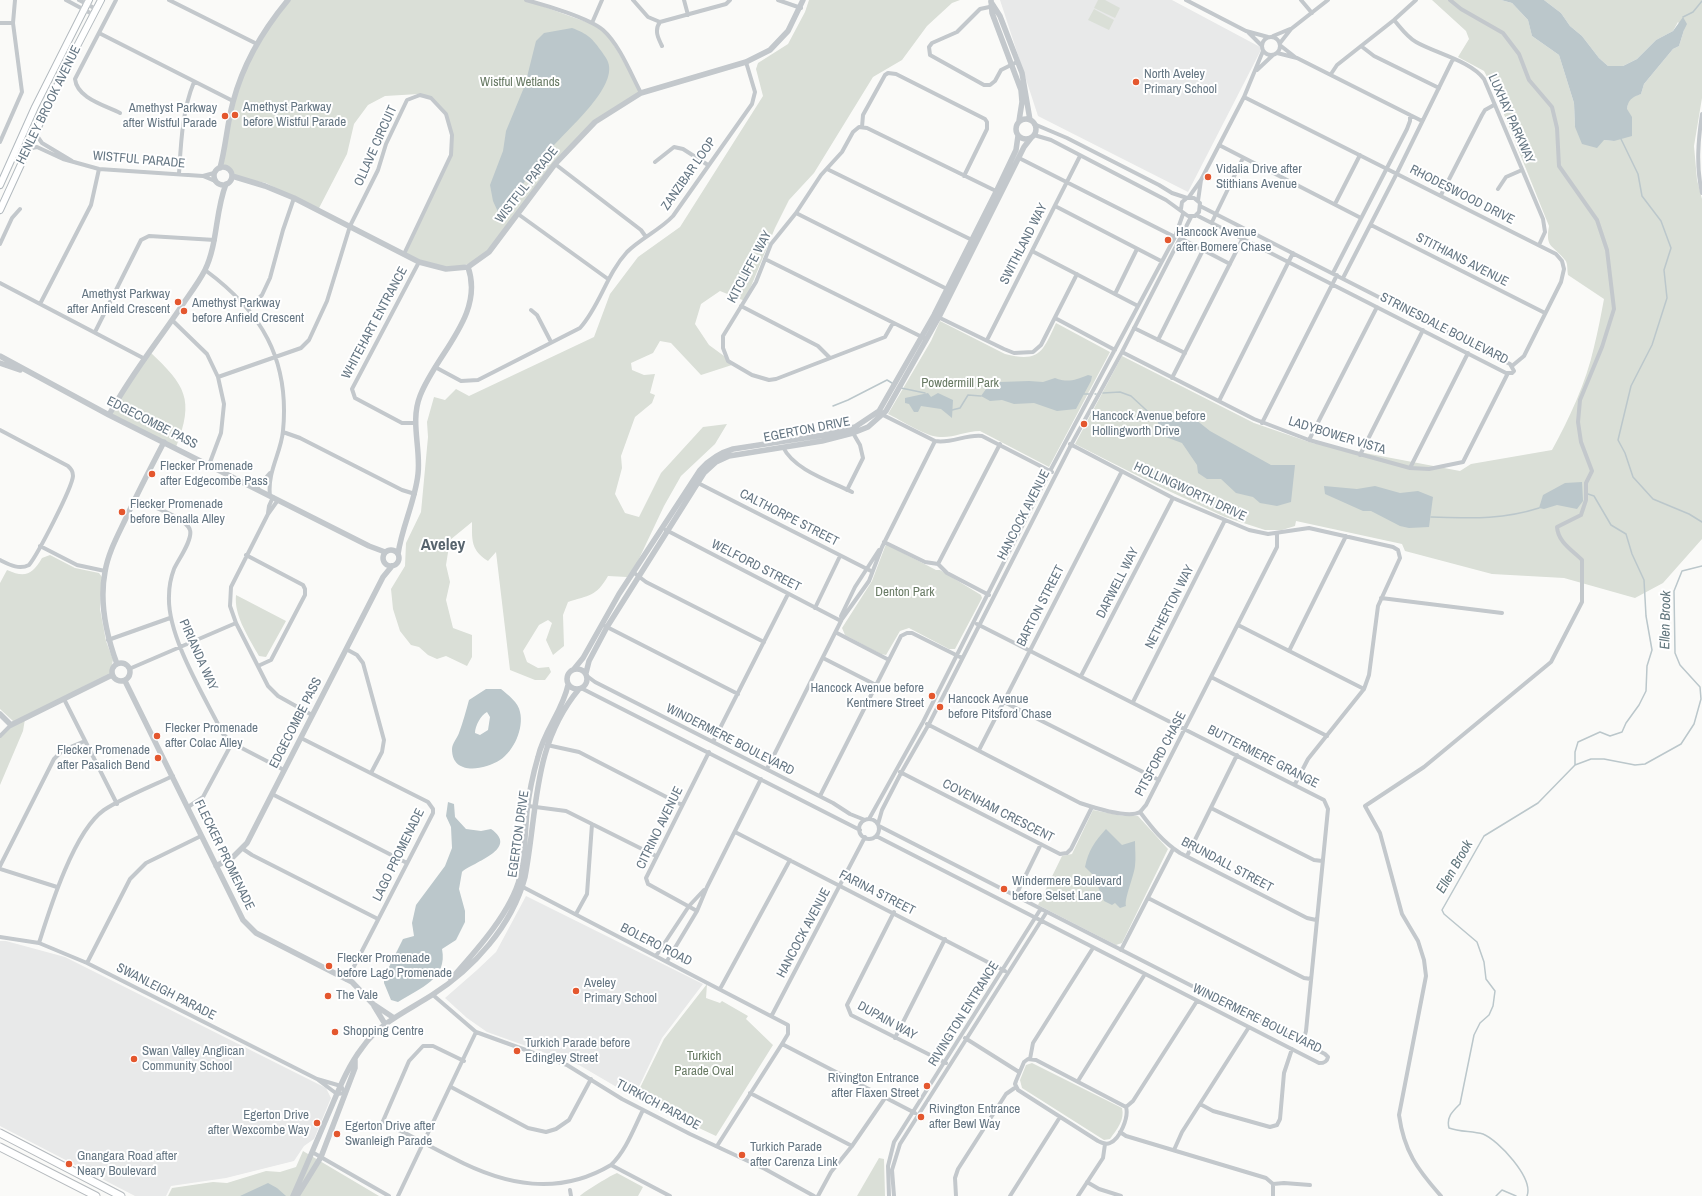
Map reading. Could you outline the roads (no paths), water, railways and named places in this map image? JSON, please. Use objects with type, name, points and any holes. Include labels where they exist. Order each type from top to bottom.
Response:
[{"type":"main road","name":"HENLEY BROOK AVENUE","points":[[0,210],[34,133],[101,0]]},
{"type":"main road","name":"HENLEY BROOK AVENUE","points":[[0,185],[35,107],[86,5]]},
{"type":"main road","points":[[0,1133],[121,1196]]},
{"type":"main road","points":[[0,1147],[96,1196]]},
{"type":"street","points":[[0,142],[22,92],[13,22],[15,0]]},
{"type":"street","points":[[66,0],[86,5]]},
{"type":"street","points":[[79,0],[95,12]]},
{"type":"street","points":[[116,0],[75,79],[76,87],[81,93],[120,113]]},
{"type":"street","points":[[169,0],[257,44]]},
{"type":"street","points":[[223,168],[226,131],[233,101],[243,72],[257,44],[274,17],[288,0]]},
{"type":"street","points":[[526,0],[534,1],[592,23],[603,30],[612,41],[642,93]]},
{"type":"street","points":[[592,23],[602,0]]},
{"type":"street","points":[[633,0],[648,17],[660,22],[726,4],[730,0]]},
{"type":"street","points":[[684,0],[688,15]]},
{"type":"street","points":[[778,0],[801,8]]},
{"type":"street","name":"WISTFUL PARADE","points":[[27,149],[37,147],[63,160],[99,169],[203,176],[217,182],[229,180],[247,181],[294,198],[419,262],[446,269],[468,266],[489,252],[555,164],[595,122],[642,93],[746,62],[770,50],[788,31],[801,8],[803,0]]},
{"type":"street","points":[[1186,0],[1246,31],[1277,38],[1281,44],[1297,58]]},
{"type":"street","points":[[1301,0],[1312,13]]},
{"type":"street","points":[[1182,212],[1182,202],[1188,198],[1201,180],[1244,97],[1263,51],[1262,46],[1264,40],[1270,36],[1291,29],[1328,0]]},
{"type":"street","points":[[1331,74],[1337,65],[1394,20],[1416,0]]},
{"type":"street","points":[[1440,1196],[1421,1173],[1412,1158],[1402,1135],[1399,1115],[1426,976],[1424,960],[1418,941],[1402,914],[1380,834],[1365,806],[1424,767],[1551,662],[1582,602],[1582,560],[1564,543],[1558,535],[1557,527],[1581,515],[1586,500],[1586,483],[1592,471],[1580,442],[1578,422],[1580,400],[1602,347],[1614,309],[1607,250],[1598,220],[1559,166],[1557,128],[1552,108],[1528,80],[1519,54],[1503,33],[1461,9],[1450,0]]},
{"type":"street","points":[[992,4],[976,12],[957,32],[932,43],[929,46],[928,52],[933,58],[984,85],[990,85],[995,81],[1001,70],[1014,64]]},
{"type":"street","name":"EGERTON DRIVE","points":[[992,4],[992,13],[1025,87],[1032,122],[1036,130],[998,193]]},
{"type":"street","name":"LUXHAY PARKWAY","points":[[1394,20],[1415,42],[1453,59],[1480,74],[1546,226],[1539,245]]},
{"type":"street","points":[[0,23],[13,22]]},
{"type":"street","points":[[660,22],[656,31],[657,37],[662,46]]},
{"type":"street","points":[[1255,73],[1275,54],[1291,29]]},
{"type":"street","points":[[1246,31],[1262,46]]},
{"type":"street","points":[[99,33],[233,101]]},
{"type":"street","points":[[1361,46],[1374,56],[1438,88]]},
{"type":"street","points":[[1263,51],[1268,54],[1297,58],[1422,121]]},
{"type":"street","points":[[1343,278],[1397,174],[1453,59]]},
{"type":"street","name":"ZANZIBAR LOOP","points":[[435,367],[461,381],[478,380],[580,328],[590,317],[608,279],[627,252],[646,237],[664,226],[673,216],[752,104],[755,92],[746,62]]},
{"type":"street","name":"EGERTON DRIVE","points":[[587,675],[589,661],[607,627],[704,473],[716,462],[729,456],[822,441],[853,433],[868,427],[881,413],[936,316],[974,242],[998,193],[1016,150],[1018,136],[1016,130],[1022,102],[1021,90],[1014,64]]},
{"type":"street","points":[[964,176],[987,129],[987,122],[896,74],[888,73],[885,75],[863,115],[862,127],[998,193]]},
{"type":"street","points":[[179,174],[182,133],[189,95],[194,82]]},
{"type":"street","name":"OLLAVE CIRCUIT","points":[[218,377],[301,348],[309,340],[327,301],[350,226],[378,170],[386,144],[408,100],[420,95],[431,98],[446,114],[452,135],[451,155],[404,254]]},
{"type":"street","name":"RHODESWOOD DRIVE","points":[[1244,97],[1556,254],[1562,261],[1564,269],[1560,282],[1524,356],[1512,366]]},
{"type":"street","points":[[1441,195],[1482,115],[1485,110],[1494,105]]},
{"type":"street","points":[[1702,114],[1698,144],[1698,176],[1702,192]]},
{"type":"street","points":[[1262,423],[1332,285],[1335,274],[1361,218],[1407,129],[1410,121],[1410,115]]},
{"type":"street","points":[[1019,121],[1027,119],[1067,138],[1172,193],[1188,198],[1194,198],[1198,201]]},
{"type":"street","name":"KITCLIFFE WAY","points":[[862,127],[853,132],[845,148],[827,169],[796,213],[771,244],[756,282],[723,336],[723,348],[728,361],[745,372],[769,380],[776,379],[885,337],[893,323]]},
{"type":"street","name":"WISTFUL PARADE","points":[[34,133],[42,143],[74,162]]},
{"type":"street","points":[[1018,136],[1024,139],[1032,136],[1047,138],[1166,200],[1191,217],[1196,215],[1200,206],[1198,201],[1201,180]]},
{"type":"street","points":[[1219,145],[1361,218]]},
{"type":"street","points":[[655,162],[674,147],[683,149],[708,165]]},
{"type":"street","points":[[1335,204],[1360,155]]},
{"type":"street","name":"SWITHLAND WAY","points":[[987,340],[1080,156]]},
{"type":"street","points":[[1019,158],[1230,264]]},
{"type":"street","points":[[1212,222],[1243,158]]},
{"type":"street","points":[[555,164],[641,230],[646,237]]},
{"type":"street","points":[[221,198],[214,173],[223,168]]},
{"type":"street","points":[[109,415],[125,386],[172,320],[205,270],[215,240],[221,198],[229,180],[230,171],[223,168]]},
{"type":"street","points":[[40,304],[91,205],[99,169]]},
{"type":"street","points":[[827,169],[974,242]]},
{"type":"street","points":[[1498,189],[1506,177],[1522,170]]},
{"type":"street","name":"WISTFUL PARADE","points":[[203,176],[214,173]]},
{"type":"street","points":[[248,308],[262,295],[270,278],[283,230],[294,198]]},
{"type":"street","points":[[1055,206],[1161,261]]},
{"type":"street","name":"STRINESDALE BOULEVARD","points":[[1196,215],[1508,373],[1514,371],[1512,366],[1200,206]]},
{"type":"street","points":[[0,244],[12,218],[20,209]]},
{"type":"street","name":"HANCOCK AVENUE","points":[[867,819],[923,722],[1050,471],[1175,237],[1182,212]]},
{"type":"street","points":[[796,213],[949,289]]},
{"type":"street","points":[[518,214],[608,279]]},
{"type":"street","name":"HANCOCK AVENUE","points":[[879,825],[882,810],[929,724],[1056,474],[1122,352],[1191,217]]},
{"type":"street","name":"STITHIANS AVENUE","points":[[1371,225],[1544,313]]},
{"type":"street","points":[[1172,378],[1247,230]]},
{"type":"street","points":[[95,332],[141,240],[149,236],[215,240]]},
{"type":"street","points":[[1115,294],[1137,249]]},
{"type":"street","points":[[1158,340],[1203,250]]},
{"type":"street","points":[[1032,251],[1138,306]]},
{"type":"street","points":[[1219,401],[1293,253]]},
{"type":"street","points":[[765,259],[924,338]]},
{"type":"street","name":"WHITEHART ENTRANCE","points":[[416,423],[402,423],[355,398],[352,389],[419,262]]},
{"type":"street","points":[[398,554],[401,536],[415,494],[418,473],[416,423],[419,398],[435,367],[459,330],[470,301],[472,278],[468,266]]},
{"type":"street","points":[[205,270],[227,286],[248,308],[262,329],[275,357],[283,388],[283,432],[269,486],[274,498],[268,514],[231,587],[230,606],[236,623],[268,686],[278,696],[312,715]]},
{"type":"street","points":[[936,316],[1014,352],[1033,352],[1041,345],[1077,274]]},
{"type":"street","points":[[0,284],[145,359]]},
{"type":"street","points":[[741,306],[818,346],[830,358]]},
{"type":"street","points":[[1309,440],[1377,307]]},
{"type":"street","points":[[531,310],[537,315],[551,342]]},
{"type":"street","points":[[1055,318],[1115,350]]},
{"type":"street","points":[[172,320],[207,354],[218,377],[224,404],[220,434],[209,465]]},
{"type":"street","points":[[1134,328],[1185,353]]},
{"type":"street","points":[[1360,455],[1423,330]]},
{"type":"street","name":"LADYBOWER VISTA","points":[[1122,352],[1262,423],[1309,440],[1410,468],[1429,469],[1463,462],[1508,373]]},
{"type":"street","points":[[1410,468],[1468,353]]},
{"type":"street","name":"EDGECOMBE PASS","points":[[0,356],[109,415],[369,546],[398,554],[398,561],[383,577],[243,849],[233,857],[216,866]]},
{"type":"street","name":"EDGECOMBE PASS","points":[[0,362],[32,374]]},
{"type":"street","points":[[881,413],[935,441],[944,442],[976,435],[982,436],[1056,474]]},
{"type":"street","name":"EGERTON DRIVE","points":[[574,669],[583,658],[601,624],[633,572],[700,470],[720,453],[733,449],[824,435],[855,427],[881,413]]},
{"type":"street","points":[[0,430],[64,463],[72,470],[72,484],[32,560],[24,567],[13,566],[0,560]]},
{"type":"street","points":[[283,432],[300,438],[402,490],[415,494]]},
{"type":"street","points":[[847,490],[863,458],[860,445],[853,433]]},
{"type":"street","points":[[767,770],[842,620],[868,581],[884,542],[935,441]]},
{"type":"street","points":[[117,664],[108,640],[105,622],[103,600],[105,571],[113,546],[164,442]]},
{"type":"street","name":"HOLLINGWORTH DRIVE","points":[[1066,442],[1173,498],[1248,530],[1268,534],[1309,528],[1394,547],[1398,550],[1400,556],[1381,598]]},
{"type":"street","points":[[938,564],[1000,444]]},
{"type":"street","points":[[783,447],[786,454],[796,464],[852,492]]},
{"type":"street","points":[[256,489],[272,470]]},
{"type":"street","name":"BARTON STREET","points":[[979,750],[1122,471]]},
{"type":"street","name":"CALTHORPE STREET","points":[[698,483],[871,571]]},
{"type":"street","name":"DARWELL WAY","points":[[1081,676],[1173,498]]},
{"type":"street","name":"PIRIANDA WAY","points":[[135,499],[184,522],[190,529],[190,538],[174,570],[170,582],[170,618],[181,647],[223,734],[232,743],[284,770]]},
{"type":"street","name":"NETHERTON WAY","points":[[1133,702],[1225,520]]},
{"type":"street","name":"WELFORD STREET","points":[[662,528],[815,608],[842,620]]},
{"type":"street","name":"PITSFORD CHASE","points":[[923,722],[1092,807],[1120,813],[1134,814],[1140,812],[1146,805],[1159,780],[1277,548],[1277,533]]},
{"type":"street","points":[[392,566],[384,561],[388,551],[401,536]]},
{"type":"street","points":[[1289,651],[1346,536]]},
{"type":"street","points":[[884,542],[925,562],[938,564],[946,573],[993,597]]},
{"type":"street","points":[[40,546],[77,565],[105,571]]},
{"type":"street","name":"EDGECOMBE PASS","points":[[369,546],[384,561],[383,577]]},
{"type":"street","points":[[842,620],[841,616],[866,569],[882,547]]},
{"type":"street","points":[[246,555],[303,585],[305,589],[305,595],[271,660],[258,666]]},
{"type":"street","points":[[815,608],[840,556]]},
{"type":"street","points":[[633,572],[639,577],[764,642]]},
{"type":"street","points":[[713,742],[788,594]]},
{"type":"street","points":[[1295,784],[1308,758],[1364,689],[1370,675],[1378,606],[1381,598],[1502,613]]},
{"type":"street","points":[[108,640],[170,618]]},
{"type":"street","name":"BUTTERMERE GRANGE","points":[[973,622],[1321,797],[1328,809],[1306,1031],[1303,1042]]},
{"type":"street","points":[[129,669],[236,623]]},
{"type":"street","points":[[601,624],[738,694]]},
{"type":"street","points":[[1238,625],[1364,689]]},
{"type":"street","points":[[836,633],[889,660]]},
{"type":"street","points":[[820,796],[901,636],[907,633],[962,658]]},
{"type":"street","points":[[346,649],[356,655],[363,663],[384,740],[382,752],[371,774]]},
{"type":"street","points":[[822,658],[876,686]]},
{"type":"street","points":[[117,664],[126,664],[129,669],[129,677],[125,681],[116,680],[112,675],[112,670],[117,664]]},
{"type":"street","points":[[574,669],[581,669],[587,675],[586,685],[580,689],[573,688],[568,685],[567,675],[574,669]]},
{"type":"street","points":[[0,736],[11,725],[112,675]]},
{"type":"street","name":"WINDERMERE BOULEVARD","points":[[587,675],[595,682],[820,796],[850,814],[867,819]]},
{"type":"street","points":[[1211,677],[1327,736]]},
{"type":"street","name":"FLECKER PROMENADE","points":[[125,681],[243,920],[256,933],[352,982],[373,1004],[394,1018]]},
{"type":"street","name":"EGERTON DRIVE","points":[[545,744],[562,704],[568,685]]},
{"type":"street","name":"EGERTON DRIVE","points":[[293,1196],[337,1094],[361,1048],[385,1024],[433,995],[463,973],[488,948],[520,886],[529,858],[531,807],[538,756],[567,703],[580,689]]},
{"type":"street","name":"WINDERMERE BOULEVARD","points":[[580,689],[709,752],[860,830]]},
{"type":"street","points":[[64,699],[117,804]]},
{"type":"street","points":[[1004,702],[1159,780]]},
{"type":"street","points":[[0,714],[11,725]]},
{"type":"street","name":"LAGO PROMENADE","points":[[301,738],[428,802],[433,809],[433,813],[347,980]]},
{"type":"street","points":[[57,887],[0,867],[54,759],[63,750],[85,741]]},
{"type":"street","points":[[188,807],[204,797],[232,743]]},
{"type":"street","points":[[545,744],[578,752],[682,805]]},
{"type":"street","name":"CITRINO AVENUE","points":[[697,910],[648,884],[646,878],[709,752]]},
{"type":"street","points":[[1186,856],[1238,755]]},
{"type":"street","name":"COVENHAM CRESCENT","points":[[896,770],[1060,854],[1067,853],[1092,807]]},
{"type":"street","points":[[39,943],[57,887],[87,828],[104,811],[173,776]]},
{"type":"street","points":[[667,961],[697,910],[761,779]]},
{"type":"street","points":[[272,794],[407,863]]},
{"type":"street","points":[[531,807],[566,811],[656,856]]},
{"type":"street","points":[[1211,808],[1314,860],[1322,862]]},
{"type":"street","name":"BRUNDALL STREET","points":[[1140,812],[1158,835],[1173,849],[1307,918],[1316,920]]},
{"type":"street","points":[[867,819],[874,820],[879,825],[876,836],[870,838],[865,837],[860,830],[860,824],[867,819]]},
{"type":"street","points":[[576,914],[587,894],[592,824]]},
{"type":"street","name":"WINDERMERE BOULEVARD","points":[[876,836],[1041,922],[1319,1063],[1324,1063],[1327,1060],[1328,1057],[1325,1054],[1303,1042],[1040,910],[879,825]]},
{"type":"street","name":"FARINA STREET","points":[[735,832],[894,912],[1009,973]]},
{"type":"street","points":[[87,963],[130,879],[146,863],[202,836]]},
{"type":"street","name":"HANCOCK AVENUE","points":[[772,1015],[865,837]]},
{"type":"street","points":[[1015,897],[1041,844]]},
{"type":"street","points":[[243,849],[378,919]]},
{"type":"street","points":[[1121,950],[1173,849]]},
{"type":"street","points":[[720,989],[790,860]]},
{"type":"street","name":"BOLERO ROAD","points":[[520,886],[786,1023],[788,1031],[782,1044]]},
{"type":"street","points":[[656,956],[689,906],[707,887]]},
{"type":"street","points":[[1148,898],[1304,978],[1311,979]]},
{"type":"street","name":"RIVINGTON ENTRANCE","points":[[888,1196],[888,1166],[894,1142],[1040,910]]},
{"type":"street","name":"DUPAIN WAY","points":[[894,912],[847,1005],[850,1015],[950,1065]]},
{"type":"street","name":"RIVINGTON ENTRANCE","points":[[894,1196],[892,1170],[894,1158],[900,1144],[1046,913]]},
{"type":"street","name":"SWANLEIGH PARADE","points":[[0,937],[39,943],[87,963],[317,1079],[337,1094]]},
{"type":"street","points":[[895,1038],[945,939]]},
{"type":"street","points":[[1030,1059],[1033,1043],[1093,948]]},
{"type":"street","points":[[1078,1081],[1145,974]]},
{"type":"street","name":"TURKICH PARADE","points":[[433,995],[476,1032],[567,1065],[643,1110],[690,1134],[718,1146],[814,1196]]},
{"type":"street","points":[[1126,1107],[1133,1101],[1197,1001]]},
{"type":"street","name":"FLECKER PROMENADE","points":[[373,1004],[385,1024]]},
{"type":"street","points":[[1174,1150],[1182,1132],[1249,1027]]},
{"type":"street","points":[[398,1196],[464,1061],[476,1032]]},
{"type":"street","points":[[962,1036],[1019,1072]]},
{"type":"street","points":[[718,1146],[782,1044],[918,1115]]},
{"type":"street","points":[[464,1061],[428,1045],[422,1046],[410,1061],[383,1121],[503,1184]]},
{"type":"street","points":[[1200,1104],[1213,1111],[1270,1127],[1277,1125],[1280,1119],[1284,1073],[1292,1049]]},
{"type":"street","points":[[1030,1059],[1036,1060],[1126,1107],[1128,1112],[1120,1132],[1113,1142],[1105,1144],[1098,1141],[1020,1092],[1015,1084],[1019,1072],[1024,1062],[1030,1059]]},
{"type":"street","name":"EGERTON DRIVE","points":[[297,1196],[321,1157],[355,1068],[355,1060]]},
{"type":"street","name":"SWANLEIGH PARADE","points":[[317,1079],[341,1086]]},
{"type":"street","points":[[451,1087],[528,1128],[546,1132],[556,1129],[569,1120],[591,1079]]},
{"type":"street","points":[[337,1094],[345,1093],[341,1086]]},
{"type":"street","points":[[956,1196],[955,1178],[958,1169],[1006,1094],[1016,1087]]},
{"type":"street","points":[[750,1093],[852,1146]]},
{"type":"street","points":[[818,1196],[831,1172],[852,1146],[884,1098]]},
{"type":"street","points":[[588,1182],[611,1165],[625,1146],[643,1110]]},
{"type":"street","points":[[1010,1196],[1060,1117]]},
{"type":"street","points":[[1120,1132],[1126,1136],[1266,1178],[1273,1184],[1273,1196]]},
{"type":"street","points":[[1078,1196],[1103,1158],[1105,1144]]},
{"type":"street","points":[[312,1152],[389,1196]]},
{"type":"street","points":[[611,1165],[670,1196]]},
{"type":"street","points":[[1088,1182],[1099,1189],[1121,1196]]},
{"type":"street","points":[[1273,1184],[1284,1182],[1310,1185]]},
{"type":"street","points":[[564,1191],[576,1188]]},
{"type":"street","points":[[570,1190],[571,1196]]},
{"type":"waterway","points":[[1683,17],[1693,12],[1702,1]]},
{"type":"waterway","points":[[1621,139],[1638,174],[1642,196],[1661,221],[1671,248],[1664,270],[1667,298],[1652,345],[1631,386],[1618,440],[1625,453],[1633,477],[1653,499],[1689,514],[1702,522]]},
{"type":"waterway","points":[[833,406],[887,380],[892,383]]},
{"type":"waterway","points":[[901,388],[925,393]]},
{"type":"waterway","points":[[1103,393],[1120,392],[1131,396],[1157,420]]},
{"type":"waterway","points":[[1084,394],[1089,394]]},
{"type":"waterway","points":[[952,410],[960,408],[968,395],[981,396]]},
{"type":"waterway","points":[[1575,765],[1575,752],[1578,742],[1600,732],[1610,736],[1622,732],[1646,691],[1647,666],[1652,650],[1646,616],[1644,580],[1632,554],[1626,534],[1611,525],[1594,496],[1588,494]]},
{"type":"waterway","points":[[1431,517],[1472,518],[1512,515],[1539,508]]},
{"type":"waterway","name":"Ellen Brook","points":[[1527,1196],[1528,1188],[1520,1170],[1513,1160],[1497,1144],[1483,1134],[1449,1128],[1449,1117],[1460,1104],[1474,1035],[1480,1023],[1489,1015],[1493,1006],[1495,991],[1486,979],[1484,962],[1477,942],[1444,914],[1442,910],[1484,836],[1538,803],[1575,765],[1591,759],[1604,759],[1635,765],[1645,764],[1681,744],[1694,724],[1701,699],[1700,687],[1680,665],[1675,653],[1674,591],[1682,571],[1702,566]]},
{"type":"waterway","name":"Ellen Brook","points":[[1496,1196],[1502,1190],[1516,1196]]},
{"type":"place","name":"North Aveley Primary School","points":[[1136,82]]},
{"type":"place","name":"Amethyst Parkway before Wistful Parade","points":[[235,115]]},
{"type":"place","name":"Amethyst Parkway after Wistful Parade","points":[[225,116]]},
{"type":"place","name":"Vidalia Drive after Stithians Avenue","points":[[1208,177]]},
{"type":"place","name":"Hancock Avenue after Bomere Chase","points":[[1168,240]]},
{"type":"place","name":"Amethyst Parkway after Anfield Crescent","points":[[178,302]]},
{"type":"place","name":"Amethyst Parkway before Anfield Crescent","points":[[184,311]]},
{"type":"place","name":"Hancock Avenue before Hollingworth Drive","points":[[1084,424]]},
{"type":"place","name":"Flecker Promenade after Edgecombe Pass","points":[[152,474]]},
{"type":"place","name":"Flecker Promenade before Benalla Alley","points":[[122,512]]},
{"type":"place","name":"Hancock Avenue before Kentmere Street","points":[[932,696]]},
{"type":"place","name":"Hancock Avenue before Pitsford Chase","points":[[940,707]]},
{"type":"place","name":"Flecker Promenade after Colac Alley","points":[[157,736]]},
{"type":"place","name":"Flecker Promenade after Pasalich Bend","points":[[158,758]]},
{"type":"place","name":"Windermere Boulevard before Selset Lane","points":[[1004,889]]},
{"type":"place","name":"Flecker Promenade before Lago Promenade","points":[[329,966]]},
{"type":"place","name":"Aveley Primary School","points":[[576,991]]},
{"type":"place","name":"The Vale","points":[[328,996]]},
{"type":"place","name":"Shopping Centre","points":[[335,1032]]},
{"type":"place","name":"Turkich Parade before Edingley Street","points":[[517,1051]]},
{"type":"place","name":"Swan Valley Anglican Community School","points":[[134,1059]]},
{"type":"place","name":"Rivington Entrance after Flaxen Street","points":[[927,1086]]},
{"type":"place","name":"Rivington Entrance after Bewl Way","points":[[921,1117]]},
{"type":"place","name":"Egerton Drive after Wexcombe Way","points":[[317,1123]]},
{"type":"place","name":"Egerton Drive after Swanleigh Parade","points":[[337,1134]]},
{"type":"place","name":"Turkich Parade after Carenza Link","points":[[742,1155]]},
{"type":"place","name":"Gnangara Road after Neary Boulevard","points":[[69,1164]]},
{"type":"district","name":"Aveley","points":[[443,545]]},
{"type":"park label","name":"Wistful Wetlands","points":[[520,83]]},
{"type":"park label","name":"Powdermill Park","points":[[960,384]]},
{"type":"park label","name":"Denton Park","points":[[905,593]]},
{"type":"park label","name":"Turkich Parade Oval","points":[[704,1064]]}]
